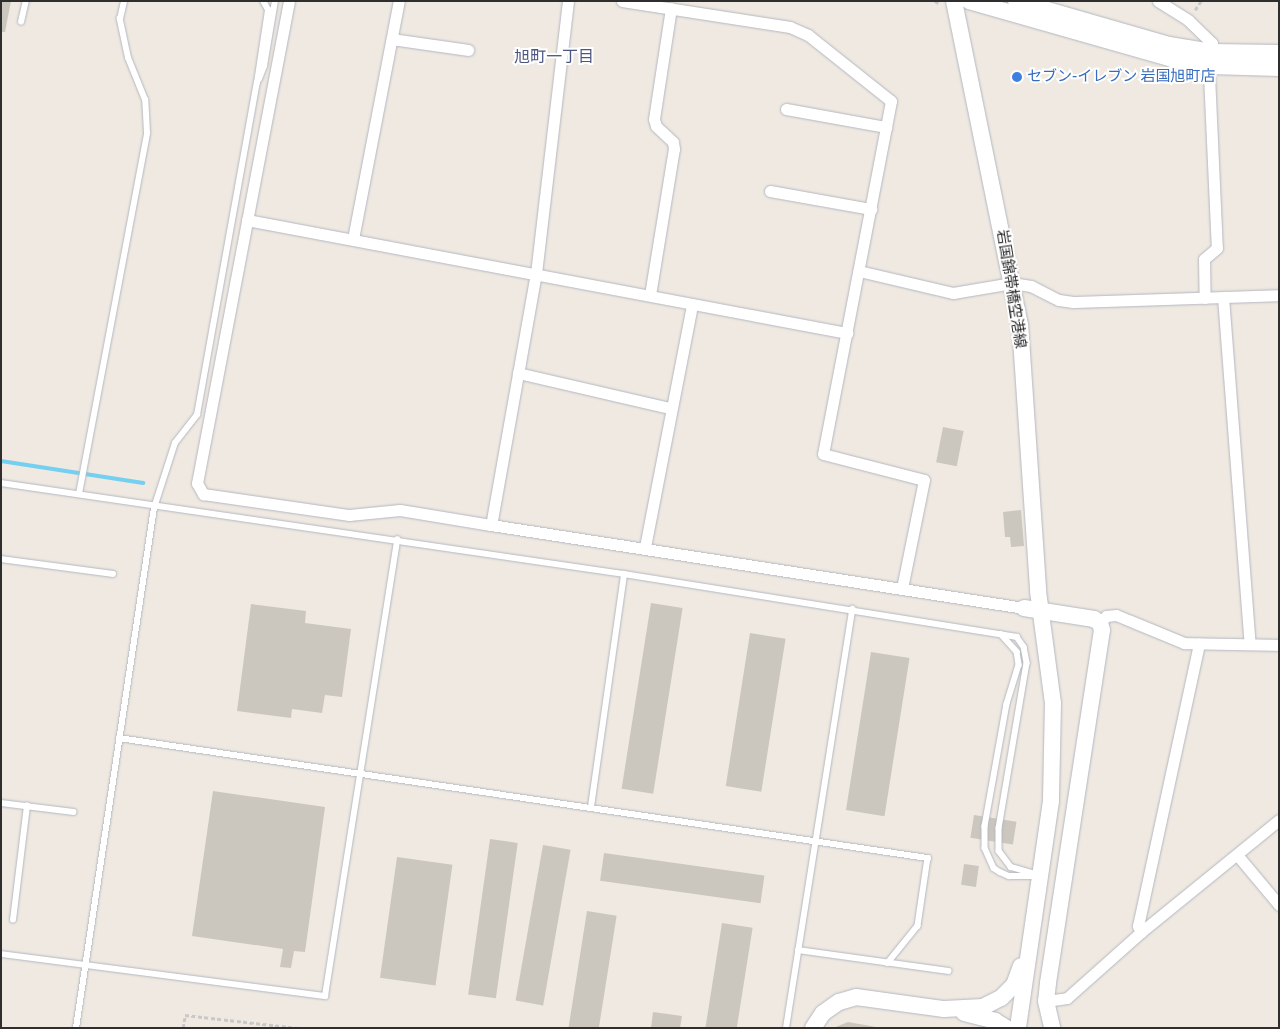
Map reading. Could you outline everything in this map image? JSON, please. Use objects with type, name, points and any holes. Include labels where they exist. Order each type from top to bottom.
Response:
[{"type":"street","points":[[289,1],[197,483],[203,494],[349,515],[400,510],[1041,610],[1100,623]]},
{"type":"street","points":[[353,239],[400,1]]},
{"type":"street","points":[[491,525],[536,273],[568,1]]},
{"type":"street","points":[[622,1],[790,27],[808,35],[891,101],[823,454],[924,480],[902,588]]},
{"type":"street","name":"岩国錦帯橋空港線","points":[[954,1],[1020,324],[1041,610],[1053,703],[1054,744],[1041,876],[1037,896]]},
{"type":"street","points":[[969,1],[1172,60],[1212,59],[1279,53]]},
{"type":"street","points":[[1016,1],[1212,59],[1279,68]]},
{"type":"street","points":[[1158,1],[1209,36],[1212,59],[1217,248],[1204,259],[1205,298]]},
{"type":"street","points":[[650,295],[674,149],[673,142],[656,126],[654,119],[671,8]]},
{"type":"street","points":[[392,38],[468,50]]},
{"type":"street","points":[[786,109],[886,127]]},
{"type":"street","points":[[770,191],[871,210]]},
{"type":"street","points":[[247,220],[847,333]]},
{"type":"street","points":[[859,272],[953,294],[1012,284],[1031,286],[1059,300],[1073,302],[1279,295]]},
{"type":"street","points":[[1223,297],[1250,644]]},
{"type":"street","points":[[645,547],[670,408],[692,305]]},
{"type":"street","points":[[518,373],[670,408]]},
{"type":"street","points":[[1100,623],[1106,616],[1116,615],[1169,638],[1199,644],[1279,645]]},
{"type":"street","points":[[1052,1028],[1046,1001],[1102,630],[1100,623]]},
{"type":"street","points":[[1140,932],[1138,926],[1199,644]]},
{"type":"street","points":[[1046,1001],[1067,998],[1140,932],[1238,856],[1279,820]]},
{"type":"street","points":[[1238,856],[1279,905]]},
{"type":"street","points":[[944,1009],[983,1007],[1001,998],[1014,985],[1037,896]]},
{"type":"street","points":[[1018,1028],[1037,896]]},
{"type":"street","points":[[813,1028],[823,1013],[839,1002],[856,997],[944,1009],[995,1021],[1006,1028]]},
{"type":"lane","points":[[21,22],[26,1]]},
{"type":"lane","points":[[79,494],[146,133],[145,100],[128,58],[120,20],[124,1]]},
{"type":"lane","points":[[76,1028],[154,508],[175,444],[197,415],[257,83],[268,10],[263,1]]},
{"type":"lane","points":[[257,83],[264,66],[275,1]]},
{"type":"lane","points":[[1,483],[79,494],[154,508],[397,540],[624,574],[852,609],[1016,637],[1024,647],[1027,663],[999,828],[999,851],[1011,866],[1041,876]]},
{"type":"lane","points":[[1,954],[325,996],[363,772],[397,540]]},
{"type":"lane","points":[[1,558],[114,574]]},
{"type":"lane","points":[[591,807],[624,574]]},
{"type":"lane","points":[[786,1028],[852,609]]},
{"type":"lane","points":[[1000,634],[1017,652],[1018,665],[1005,713],[986,826],[986,848],[994,868],[1009,876],[1041,876]]},
{"type":"lane","points":[[120,738],[363,772],[928,858],[918,926],[888,963]]},
{"type":"lane","points":[[1,803],[73,812]]},
{"type":"lane","points":[[13,920],[27,806]]},
{"type":"lane","points":[[798,950],[949,971]]},
{"type":"path","points":[[183,1028],[185,1015],[298,1028]]},
{"type":"building","points":[[1,1],[11,1],[5,32],[1,32]]},
{"type":"building","points":[[943,427],[964,431],[957,466],[936,462]]},
{"type":"building","points":[[1021,510],[1024,546],[1011,547],[1010,537],[1005,537],[1003,512]]},
{"type":"building","points":[[651,603],[683,608],[653,794],[622,789]]},
{"type":"building","points":[[251,604],[306,611],[305,623],[351,629],[342,697],[325,695],[322,713],[292,709],[291,718],[237,711]]},
{"type":"building","points":[[750,633],[786,639],[761,792],[726,786]]},
{"type":"building","points":[[871,652],[910,658],[884,816],[846,810]]},
{"type":"building","points":[[213,791],[325,807],[305,952],[294,951],[291,968],[280,967],[283,949],[192,936]]},
{"type":"building","points":[[974,815],[1016,822],[1013,844],[970,838]]},
{"type":"building","points":[[490,839],[518,843],[496,998],[468,994]]},
{"type":"building","points":[[543,845],[571,850],[543,1005],[516,1001]]},
{"type":"building","points":[[604,853],[764,876],[761,903],[600,881]]},
{"type":"building","points":[[397,857],[452,865],[435,986],[380,978]]},
{"type":"building","points":[[964,864],[979,866],[976,887],[961,885]]},
{"type":"building","points":[[587,911],[617,916],[599,1028],[568,1028]]},
{"type":"building","points":[[722,923],[753,928],[737,1028],[705,1028]]},
{"type":"building","points":[[653,1012],[682,1016],[680,1028],[651,1028]]},
{"type":"building","points":[[848,1022],[876,1027],[833,1028]]},
{"type":"waterway","points":[[1,461],[143,483]]},
{"type":"place","name":"セブン-イレブン 岩国旭町店","points":[[1017,77]]},
{"type":"district","name":"旭町一丁目","points":[[554,57]]}]
